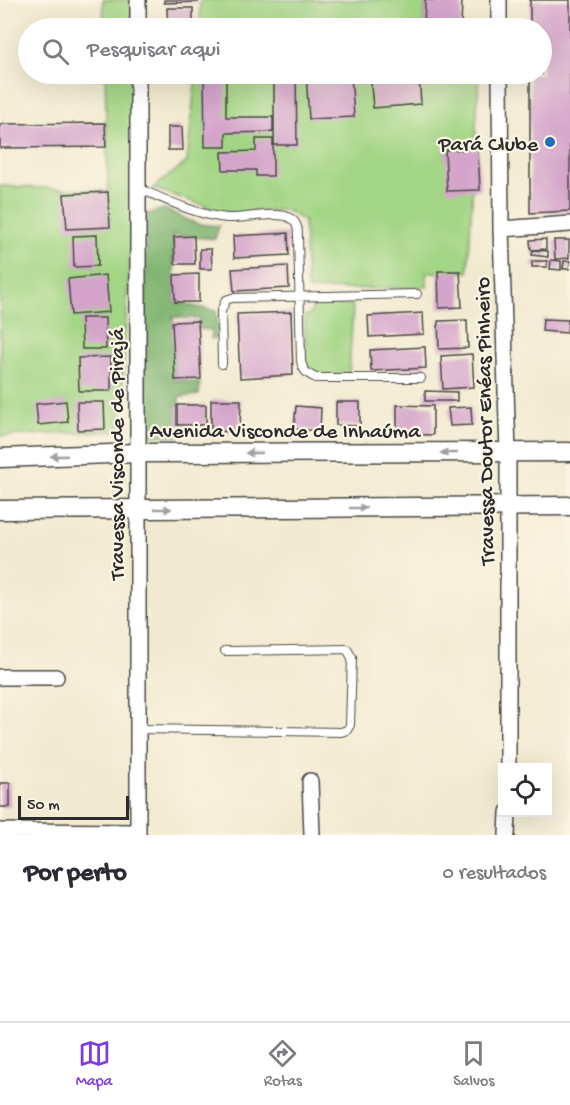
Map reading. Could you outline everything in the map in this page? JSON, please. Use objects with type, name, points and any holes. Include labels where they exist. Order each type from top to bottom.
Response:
[{"type":"street","points":[[138,0],[138,18]]},
{"type":"street","points":[[499,0],[499,18]]},
{"type":"street","name":"Travessa Visconde de Pirajá","points":[[138,84],[138,833]]},
{"type":"street","name":"Travessa Doutor Enéas Pinheiro","points":[[500,84],[501,229],[508,453],[508,763]]},
{"type":"street","points":[[501,229],[570,224]]},
{"type":"street","name":"Avenida Visconde de Inhaúma","points":[[0,458],[138,453],[570,452]]},
{"type":"street","points":[[0,510],[570,506]]},
{"type":"street","points":[[0,677],[56,677]]},
{"type":"street","points":[[310,781],[312,835]]},
{"type":"street","points":[[507,817],[507,835]]},
{"type":"street","points":[[0,831],[138,833]]},
{"type":"lane","points":[[138,188],[180,206],[221,217],[283,215],[291,218],[298,226],[301,361],[308,375],[316,378],[421,378]]},
{"type":"lane","points":[[222,364],[221,310],[226,300],[232,298],[417,294]]},
{"type":"lane","points":[[137,729],[341,732],[347,730],[350,724],[352,658],[347,649],[225,651]]},
{"type":"green space","points":[[103,0],[132,0],[132,18],[104,18]]},
{"type":"green space","points":[[200,0],[425,0],[424,18],[200,18]]},
{"type":"green space","points":[[105,84],[132,84],[133,198],[120,431],[0,436],[0,186],[108,191]]},
{"type":"green space","points":[[195,84],[478,84],[468,272],[427,272],[427,287],[307,290],[304,221],[286,210],[225,213],[153,188],[187,162]]},
{"type":"green space","points":[[164,209],[197,224],[219,226],[215,239],[173,235],[175,302],[216,311],[219,336],[211,339],[212,330],[199,329],[200,319],[173,317],[175,380],[200,383],[199,395],[179,397],[178,437],[145,435],[146,214]]},
{"type":"green space","points":[[312,303],[353,305],[349,374],[320,375],[311,371],[305,363],[305,316],[312,313]]},
{"type":"building","points":[[164,0],[198,0],[198,2],[164,3]]},
{"type":"building","points":[[425,0],[462,0],[461,18],[424,18]]},
{"type":"building","name":"Pará Clube","points":[[530,0],[570,0],[570,211],[530,213],[530,84],[552,84],[552,18],[530,18]]},
{"type":"building","points":[[167,8],[193,8],[193,18],[168,18]]},
{"type":"building","points":[[204,84],[226,84],[226,117],[273,117],[273,132],[226,133],[226,147],[205,147]]},
{"type":"building","points":[[274,84],[296,84],[297,145],[274,145]]},
{"type":"building","points":[[307,84],[352,84],[354,117],[309,119]]},
{"type":"building","points":[[371,84],[420,84],[421,104],[373,108]]},
{"type":"building","points":[[105,123],[106,147],[0,148],[0,124]]},
{"type":"building","points":[[168,127],[182,127],[183,150],[168,150]]},
{"type":"building","points":[[256,139],[273,139],[273,176],[256,176],[256,170],[223,170],[222,152],[256,151]]},
{"type":"building","points":[[478,149],[480,190],[447,191],[445,150]]},
{"type":"building","points":[[108,192],[110,227],[67,229],[64,194]]},
{"type":"building","points":[[288,233],[289,255],[234,258],[233,236]]},
{"type":"building","points":[[97,235],[98,266],[74,267],[73,236]]},
{"type":"building","points":[[194,236],[195,264],[175,264],[174,237]]},
{"type":"building","points":[[546,239],[546,249],[531,250],[530,240]]},
{"type":"building","points":[[554,240],[569,240],[569,258],[555,259]]},
{"type":"building","points":[[200,249],[211,249],[212,269],[200,269]]},
{"type":"building","points":[[533,250],[548,251],[548,257],[532,255]]},
{"type":"building","points":[[551,260],[561,261],[561,270],[550,269]]},
{"type":"building","points":[[532,261],[547,261],[547,267],[532,267]]},
{"type":"building","points":[[564,261],[570,261],[569,269],[563,269]]},
{"type":"building","points":[[288,266],[289,288],[234,291],[232,269]]},
{"type":"building","points":[[438,271],[460,271],[462,307],[439,308]]},
{"type":"building","points":[[199,274],[199,302],[175,302],[174,275]]},
{"type":"building","points":[[106,275],[109,312],[71,315],[68,279]]},
{"type":"building","points":[[291,312],[293,375],[240,378],[237,314]]},
{"type":"building","points":[[423,313],[424,334],[369,337],[368,316]]},
{"type":"building","points":[[81,318],[105,318],[106,349],[82,349]]},
{"type":"building","points":[[543,319],[568,320],[567,333],[542,331]]},
{"type":"building","points":[[467,320],[468,348],[439,349],[438,321]]},
{"type":"building","points":[[198,321],[201,379],[175,380],[172,322]]},
{"type":"building","points":[[425,347],[426,368],[371,371],[370,350]]},
{"type":"building","points":[[472,354],[474,387],[443,389],[441,356]]},
{"type":"building","points":[[111,357],[111,391],[79,391],[78,358]]},
{"type":"building","points":[[425,391],[457,392],[457,401],[425,401]]},
{"type":"building","points":[[211,400],[241,400],[240,432],[211,431]]},
{"type":"building","points":[[66,401],[68,422],[38,425],[36,404]]},
{"type":"building","points":[[77,402],[104,402],[105,429],[78,430]]},
{"type":"building","points":[[336,402],[360,402],[360,426],[336,425]]},
{"type":"building","points":[[177,405],[206,405],[206,425],[177,425]]},
{"type":"building","points":[[397,405],[433,406],[433,435],[397,434]]},
{"type":"building","points":[[296,406],[321,408],[320,431],[294,429]]},
{"type":"building","points":[[471,407],[472,425],[450,426],[448,408]]},
{"type":"building","points":[[0,783],[10,783],[10,807],[0,807]]},
{"type":"place","name":"Pará Clube","points":[[550,142]]}]
